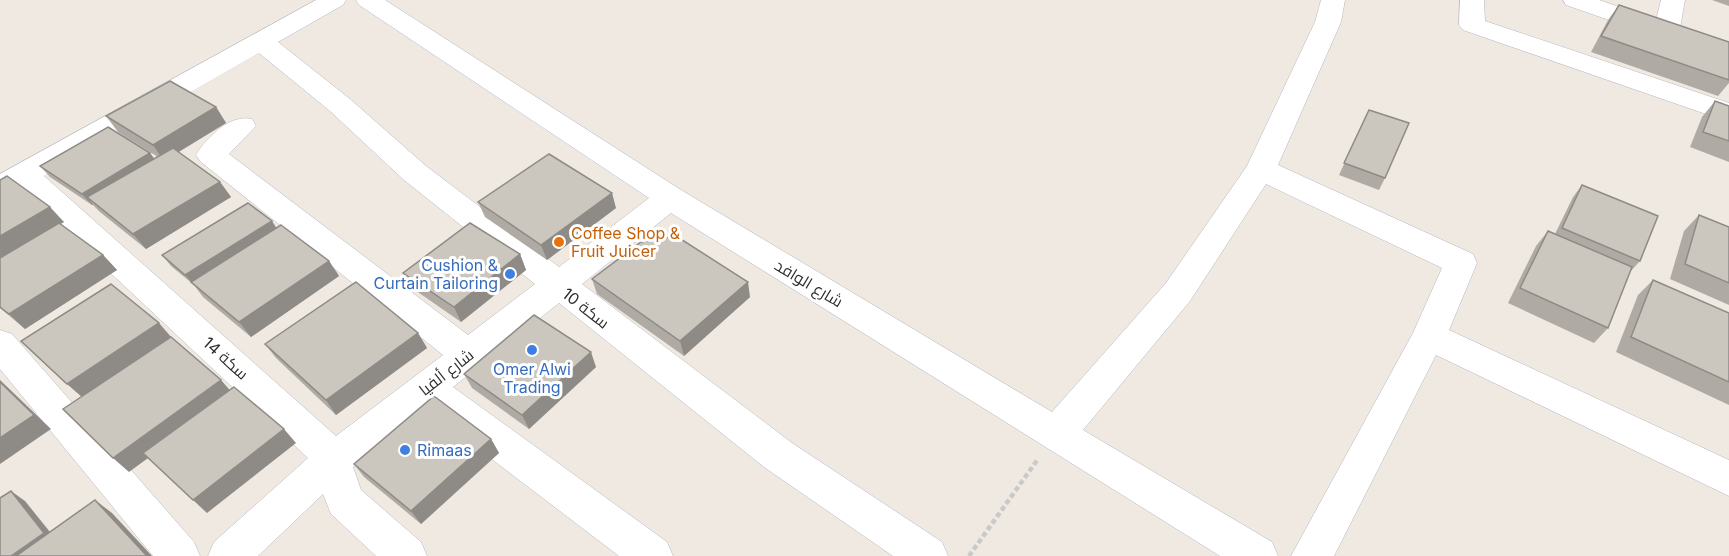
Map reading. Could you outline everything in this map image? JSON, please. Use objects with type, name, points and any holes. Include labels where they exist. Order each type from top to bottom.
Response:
[{"type":"street","points":[[12,181],[334,0]]},
{"type":"street","name":"شارع الوافد","points":[[368,0],[670,198],[1257,556]]},
{"type":"street","points":[[1056,434],[1178,291],[1261,169],[1328,22],[1333,0]]},
{"type":"street","points":[[1472,0],[1472,25],[1729,113]]},
{"type":"street","points":[[1575,0],[1729,54]]},
{"type":"street","points":[[1666,32],[1673,0]]},
{"type":"street","name":"سكة 10","points":[[260,41],[340,105],[415,173],[556,285],[778,455],[927,556]]},
{"type":"street","points":[[242,126],[210,155],[468,355]]},
{"type":"street","points":[[1261,169],[1461,263],[1429,336],[1312,556]]},
{"type":"street","name":"سكة 14","points":[[12,181],[141,281],[317,440],[332,461],[345,501],[406,556]]},
{"type":"street","name":"شارع ألفيا","points":[[229,556],[332,461],[670,198]]},
{"type":"street","points":[[112,299],[141,281]]},
{"type":"street","points":[[1429,336],[1729,479]]},
{"type":"street","points":[[14,352],[179,556]]},
{"type":"street","points":[[426,388],[652,556]]},
{"type":"path","points":[[969,556],[1056,434]]},
{"type":"building","points":[[1619,5],[1729,42],[1729,80],[1601,36]]},
{"type":"building","points":[[170,81],[216,107],[153,145],[106,116]]},
{"type":"building","points":[[1715,101],[1729,106],[1729,141],[1703,132]]},
{"type":"building","points":[[1369,110],[1409,123],[1385,178],[1344,163]]},
{"type":"building","points":[[108,127],[150,153],[82,194],[40,166]]},
{"type":"building","points":[[173,148],[220,182],[133,234],[87,197]]},
{"type":"building","points":[[549,154],[612,193],[541,245],[478,202]]},
{"type":"building","points":[[7,176],[50,207],[0,236],[0,180]]},
{"type":"building","points":[[1582,185],[1658,216],[1640,261],[1562,228]]},
{"type":"building","points":[[248,203],[272,221],[185,275],[162,255]]},
{"type":"building","points":[[1699,215],[1729,227],[1729,283],[1685,264]]},
{"type":"building","points":[[59,223],[103,255],[9,314],[0,307],[0,258]]},
{"type":"building","points":[[470,223],[520,254],[454,307],[403,273]]},
{"type":"building","points":[[281,225],[329,261],[239,322],[191,282]]},
{"type":"building","points":[[1548,231],[1632,267],[1608,328],[1520,288]]},
{"type":"building","points":[[676,236],[748,282],[680,341],[592,279],[641,242]]},
{"type":"building","points":[[1653,280],[1729,313],[1729,382],[1631,337]]},
{"type":"building","points":[[356,282],[418,333],[326,400],[265,344]]},
{"type":"building","points":[[111,284],[159,323],[67,384],[21,341]]},
{"type":"building","points":[[534,315],[591,352],[522,415],[464,374]]},
{"type":"building","points":[[171,337],[221,380],[113,458],[63,409]]},
{"type":"building","points":[[0,382],[34,415],[0,438]]},
{"type":"building","points":[[234,387],[284,429],[193,500],[143,453]]},
{"type":"building","points":[[434,396],[491,439],[411,511],[354,464]]},
{"type":"building","points":[[11,491],[44,533],[11,556],[0,556],[0,498]]},
{"type":"building","points":[[95,500],[147,556],[16,556]]},
{"type":"place","name":"Coffee Shop & Fruit Juicer","points":[[559,242]]},
{"type":"place","name":"Cushion & Curtain Tailoring","points":[[510,274]]},
{"type":"place","name":"Omer Alwi Trading","points":[[532,350]]},
{"type":"place","name":"Rimaas","points":[[405,450]]}]
